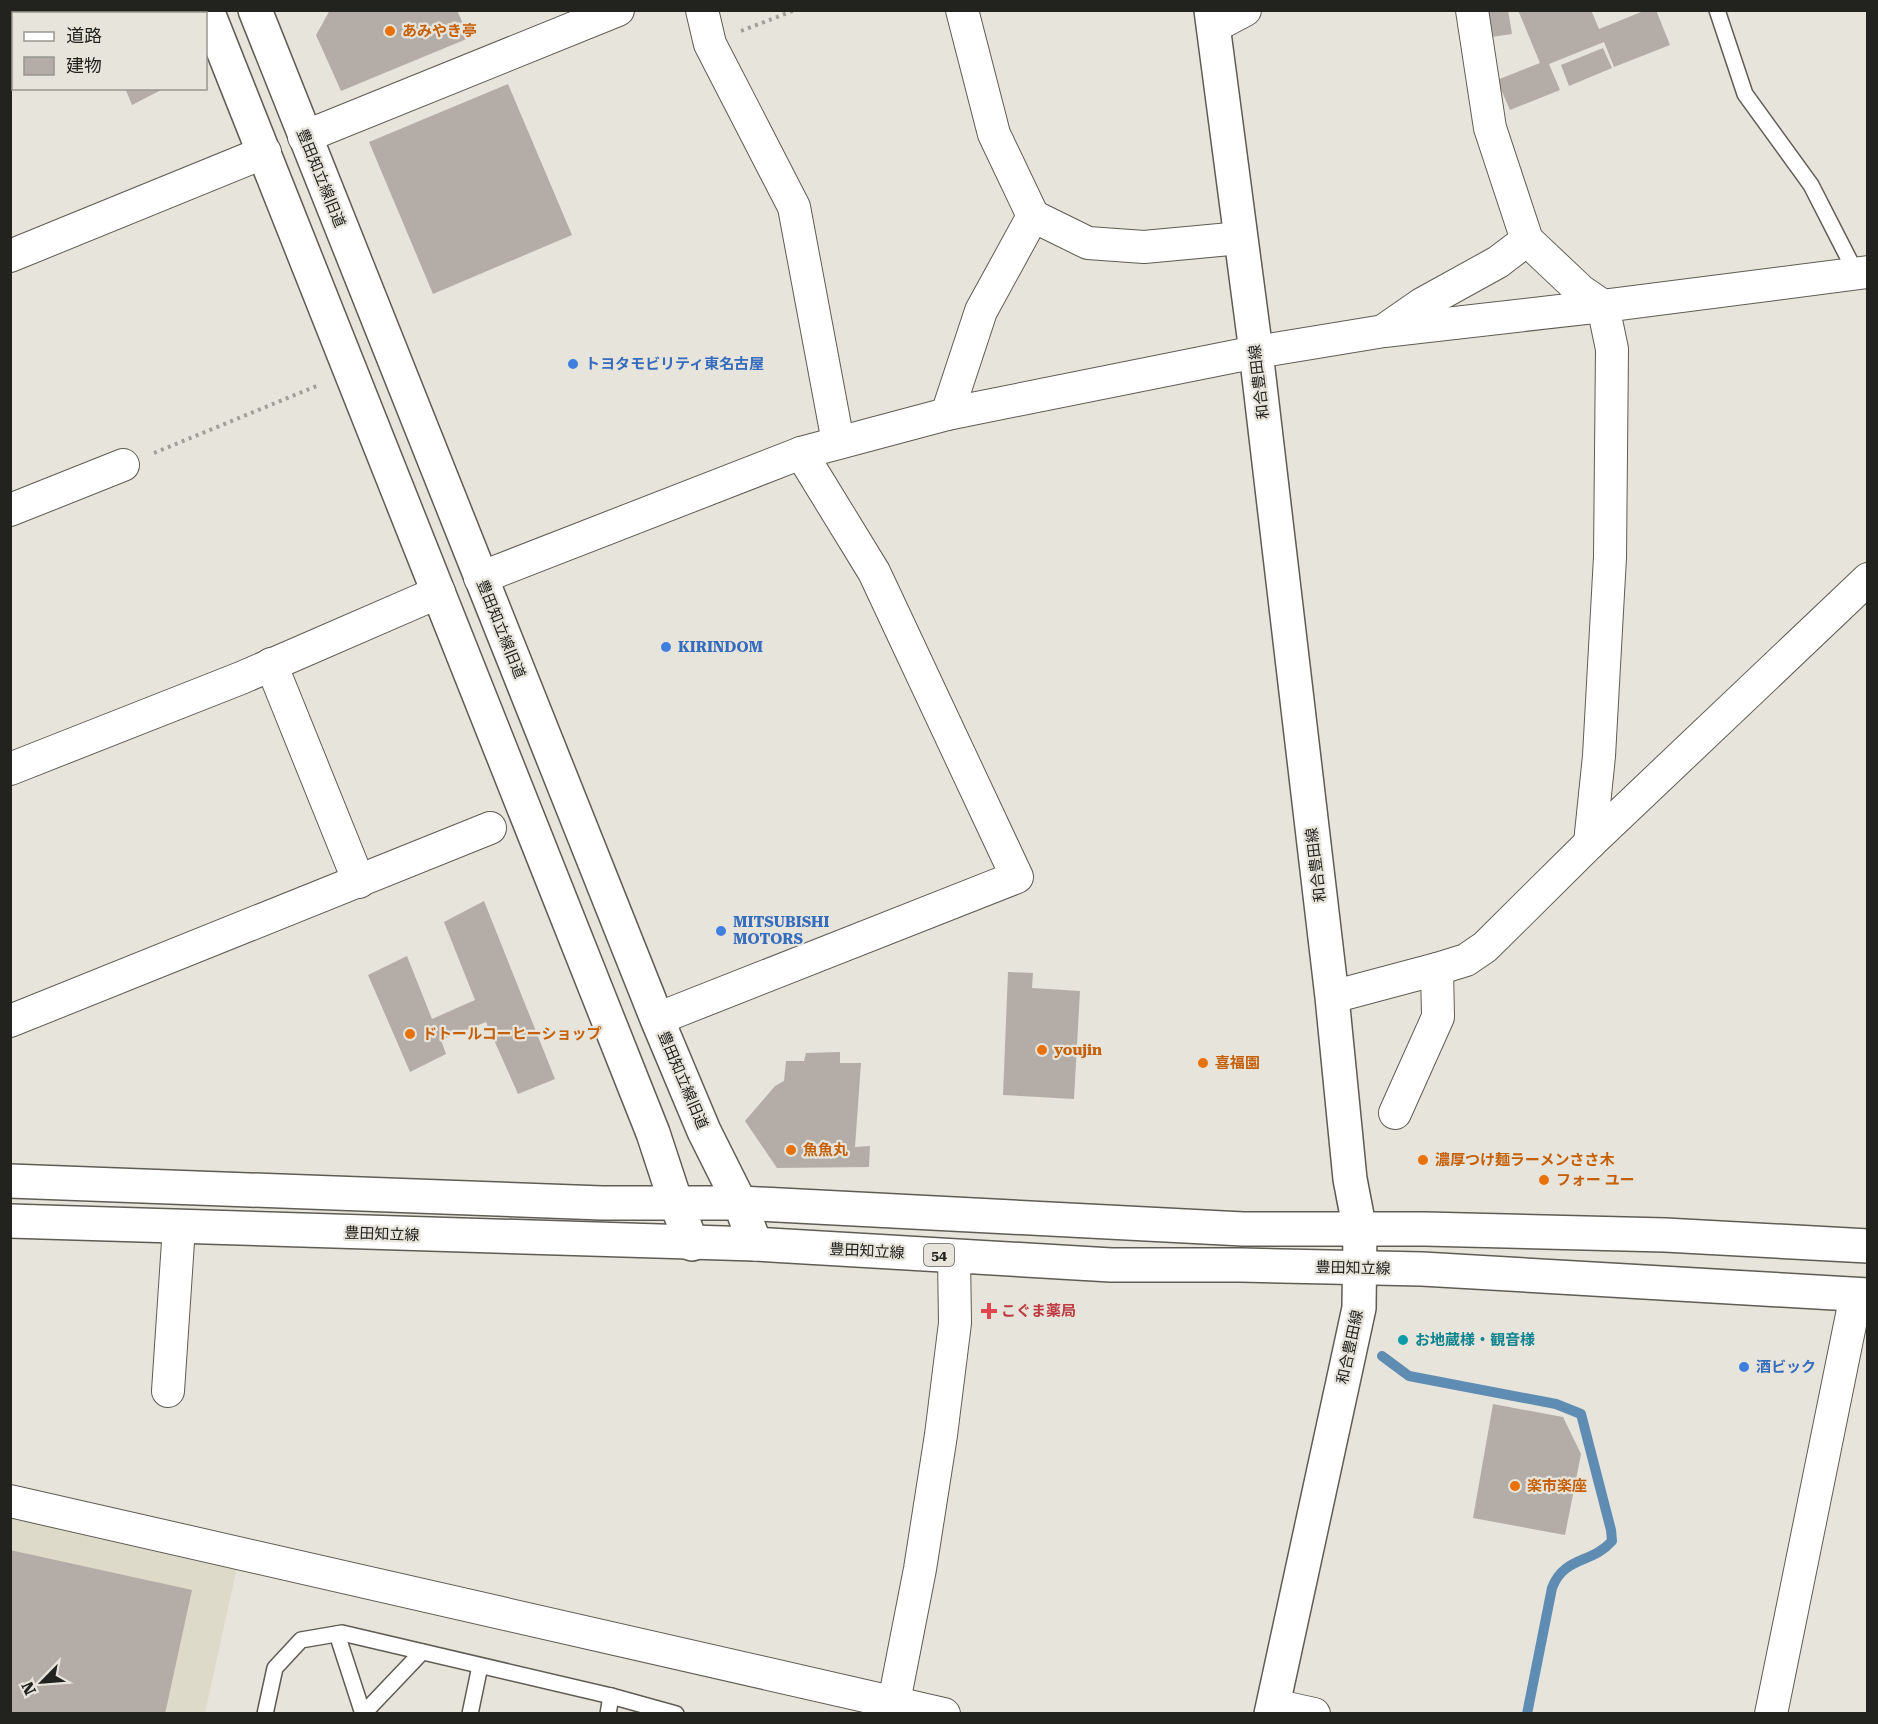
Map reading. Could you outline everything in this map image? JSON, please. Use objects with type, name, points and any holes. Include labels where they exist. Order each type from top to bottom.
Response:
[{"type":"main road","points":[[207,10],[653,1133],[692,1244]]},
{"type":"main road","name":"豊田知立線旧道","points":[[255,10],[657,1019],[704,1131],[740,1203],[755,1244]]},
{"type":"main road","name":"和合豊田線","points":[[1212,19],[1256,352],[1332,997],[1350,1179],[1360,1231],[1359,1308],[1272,1709]]},
{"type":"main road","points":[[11,1180],[602,1203],[740,1203],[1242,1229],[1360,1231],[1425,1229],[1665,1235],[1868,1246]]},
{"type":"main road","name":"豊田知立線","points":[[10,1221],[692,1244],[755,1244],[1111,1264],[1422,1269],[1862,1295]]},
{"type":"street","points":[[304,137],[618,10]]},
{"type":"street","points":[[702,10],[710,44],[794,207],[838,442]]},
{"type":"street","points":[[962,10],[994,134],[1033,216],[1088,243],[1144,247],[1241,238]]},
{"type":"street","points":[[1212,19],[1245,10]]},
{"type":"street","points":[[1472,10],[1490,128],[1527,240],[1581,291],[1603,306],[1612,349],[1610,557],[1599,756],[1590,843]]},
{"type":"street","points":[[10,256],[265,152]]},
{"type":"street","points":[[947,414],[981,312],[1033,216]]},
{"type":"street","points":[[1384,331],[1422,304],[1498,262],[1527,240]]},
{"type":"street","points":[[480,578],[801,453],[947,414],[1256,352],[1384,331],[1603,306],[1862,272]]},
{"type":"street","points":[[657,1019],[1017,877],[874,572],[801,453]]},
{"type":"street","points":[[10,510],[123,465]]},
{"type":"street","points":[[1332,997],[1466,960],[1485,947],[1590,843],[1868,579]]},
{"type":"street","points":[[10,769],[271,664],[439,592]]},
{"type":"street","points":[[271,664],[359,882]]},
{"type":"street","points":[[10,1021],[490,828]]},
{"type":"street","points":[[1395,1113],[1438,1017],[1437,969]]},
{"type":"street","points":[[168,1391],[180,1227]]},
{"type":"street","points":[[894,1702],[920,1569],[941,1435],[955,1323],[954,1256]]},
{"type":"street","points":[[1771,1713],[1862,1295]]},
{"type":"street","points":[[10,1501],[944,1713]]},
{"type":"street","points":[[1272,1709],[1314,1713]]},
{"type":"lane","points":[[1717,10],[1745,94],[1811,185],[1862,272]]},
{"type":"lane","points":[[265,1713],[275,1668],[301,1640],[342,1633],[676,1713]]},
{"type":"lane","points":[[337,1634],[363,1713],[422,1652]]},
{"type":"lane","points":[[470,1713],[480,1666]]},
{"type":"lane","points":[[608,1713],[611,1696]]},
{"type":"path","points":[[710,44],[795,10]]},
{"type":"path","points":[[123,465],[330,381]]},
{"type":"shaded area","points":[[11,1507],[239,1558],[205,1713],[11,1714]]},
{"type":"building","points":[[63,10],[159,10],[160,12],[64,12]]},
{"type":"building","points":[[330,10],[457,10],[469,38],[341,91],[316,35]]},
{"type":"building","points":[[1481,10],[1508,10],[1512,34],[1485,38]]},
{"type":"building","points":[[1518,10],[1591,10],[1599,29],[1646,10],[1656,10],[1670,45],[1614,67],[1604,42],[1549,64],[1560,90],[1510,110],[1497,80],[1540,63]]},
{"type":"building","points":[[1603,48],[1612,68],[1569,86],[1561,65]]},
{"type":"building","points":[[508,84],[572,235],[433,294],[369,142]]},
{"type":"building","points":[[126,90],[161,90],[132,105]]},
{"type":"building","points":[[484,901],[555,1079],[518,1094],[486,1022],[441,1040],[446,1054],[410,1072],[368,975],[407,956],[432,1019],[475,1000],[444,922]]},
{"type":"building","points":[[1008,972],[1033,973],[1032,988],[1080,991],[1074,1099],[1003,1095]]},
{"type":"building","points":[[840,1052],[840,1063],[861,1063],[855,1147],[870,1146],[869,1167],[777,1168],[745,1121],[775,1086],[784,1081],[786,1061],[804,1061],[806,1053]]},
{"type":"building","points":[[1493,1404],[1563,1417],[1581,1454],[1565,1535],[1473,1518]]},
{"type":"building","points":[[10,1550],[192,1590],[165,1714],[10,1714]]},
{"type":"waterway","points":[[1382,1356],[1409,1376],[1556,1404],[1581,1414],[1612,1541],[1596,1554],[1564,1570],[1552,1588],[1527,1714]]},
{"type":"place","name":"あみやき亭","points":[[390,31]]},
{"type":"place","name":"トヨタモビリティ東名古屋","points":[[573,364]]},
{"type":"place","name":"KIRINDOM","points":[[666,647]]},
{"type":"place","name":"MITSUBISHI MOTORS","points":[[721,931]]},
{"type":"place","name":"ドトールコーヒーショップ","points":[[410,1034]]},
{"type":"place","name":"youjin","points":[[1042,1050]]},
{"type":"place","name":"喜福園","points":[[1203,1063]]},
{"type":"place","name":"魚魚丸","points":[[791,1150]]},
{"type":"place","name":"濃厚つけ麺ラーメンささ木","points":[[1423,1160]]},
{"type":"place","name":"フォー ユー","points":[[1544,1180]]},
{"type":"place","name":"こぐま薬局","points":[[989,1311]]},
{"type":"place","name":"お地蔵様・観音様","points":[[1403,1340]]},
{"type":"place","name":"酒ビック","points":[[1744,1367]]},
{"type":"place","name":"楽市楽座","points":[[1515,1486]]}]
